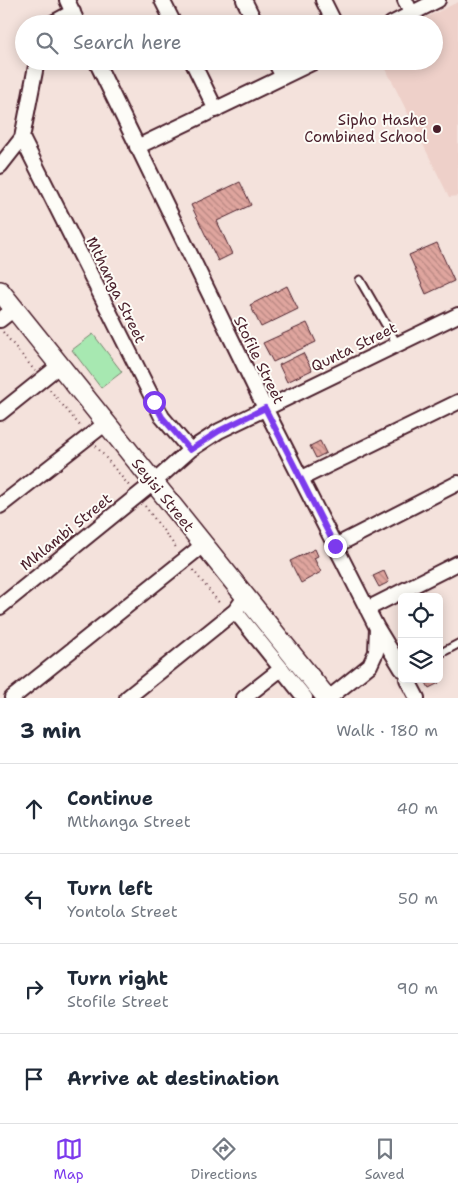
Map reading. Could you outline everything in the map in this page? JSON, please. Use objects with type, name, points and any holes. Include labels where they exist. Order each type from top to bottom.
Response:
[{"type":"street","points":[[162,0],[170,15]]},
{"type":"street","points":[[244,0],[252,15]]},
{"type":"street","points":[[324,0],[331,15]]},
{"type":"street","points":[[405,0],[411,13]]},
{"type":"street","points":[[407,15],[438,0]]},
{"type":"street","points":[[0,166],[22,138],[35,70]]},
{"type":"street","name":"Stofile Street","points":[[100,70],[265,408],[302,478],[376,628],[398,663]]},
{"type":"street","points":[[196,70],[216,110]]},
{"type":"street","points":[[280,70],[283,77]]},
{"type":"street","points":[[137,147],[297,70]]},
{"type":"street","name":"Mthanga Street","points":[[22,138],[162,417],[190,450]]},
{"type":"street","name":"Seyisi Street","points":[[0,292],[7,314],[60,365],[203,545],[237,607],[328,698]]},
{"type":"street","name":"Qunta Street","points":[[190,450],[219,431],[458,315]]},
{"type":"street","points":[[0,413],[60,365]]},
{"type":"street","points":[[302,478],[458,402]]},
{"type":"street","points":[[0,506],[106,424]]},
{"type":"street","name":"Mhlambi Street","points":[[0,607],[153,483],[190,450]]},
{"type":"street","points":[[335,546],[458,483]]},
{"type":"street","points":[[12,698],[203,545]]},
{"type":"street","points":[[367,608],[458,563]]},
{"type":"street","points":[[127,698],[237,607],[281,669],[305,698]]},
{"type":"street","points":[[328,698],[370,665],[376,652],[376,628]]},
{"type":"street","points":[[244,698],[281,669]]},
{"type":"street","points":[[409,683],[417,698]]},
{"type":"lane","points":[[360,280],[397,344]]},
{"type":"lane","points":[[443,652],[458,644]]},
{"type":"path","points":[[0,328],[137,496],[185,560],[237,607]]},
{"type":"shaded area","name":"Sipho Hashe Combined School","points":[[458,2],[458,196],[449,197],[386,70],[443,70],[443,15],[431,15]]},
{"type":"green space","points":[[93,334],[122,372],[101,388],[72,350]]},
{"type":"building","points":[[240,182],[251,205],[217,221],[232,254],[218,261],[191,205]]},
{"type":"building","points":[[437,243],[454,281],[426,294],[409,255]]},
{"type":"building","points":[[287,286],[298,309],[261,327],[250,305]]},
{"type":"building","points":[[307,323],[316,342],[273,362],[263,343]]},
{"type":"building","points":[[303,353],[312,370],[287,382],[279,365]]},
{"type":"building","points":[[320,441],[326,453],[316,458],[310,446]]},
{"type":"building","points":[[315,549],[318,556],[314,558],[321,572],[301,583],[290,561]]},
{"type":"building","points":[[384,571],[389,582],[379,587],[373,576]]},
{"type":"building","points":[[426,683],[439,683],[429,688]]},
{"type":"place","name":"Sipho Hashe Combined School","points":[[437,129]]},
{"type":"route","points":[[154,402],[170,428],[190,450],[219,431],[265,408],[335,546]]}]
